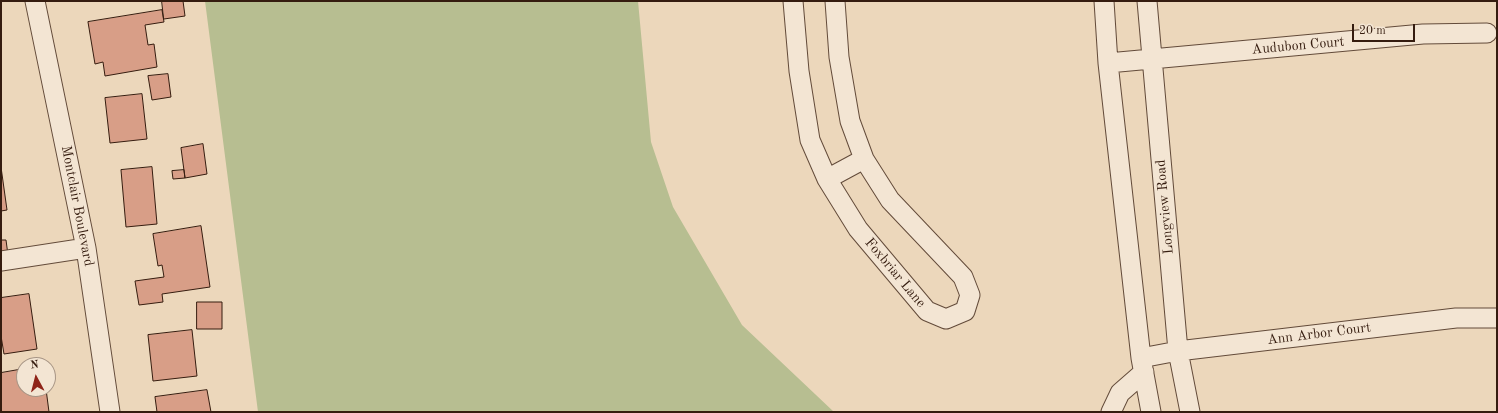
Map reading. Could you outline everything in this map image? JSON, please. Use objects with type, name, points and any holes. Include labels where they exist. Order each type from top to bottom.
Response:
[{"type":"street","name":"Montclair Boulevard","points":[[35,1],[86,248],[110,412]]},
{"type":"street","name":"Foxbriar Lane","points":[[793,1],[799,71],[810,140],[827,179],[858,229],[927,311],[946,319],[965,311],[970,295],[963,277],[890,200],[864,159],[850,121],[839,57],[835,1]]},
{"type":"street","points":[[1104,1],[1108,63],[1143,365],[1151,412]]},
{"type":"street","name":"Longview Road","points":[[1147,1],[1178,351],[1190,412]]},
{"type":"street","name":"Audubon Court","points":[[1108,63],[1423,34],[1487,33]]},
{"type":"street","points":[[827,179],[864,159]]},
{"type":"street","points":[[1,261],[86,248]]},
{"type":"street","name":"Ann Arbor Court","points":[[1143,365],[1178,351],[1456,318],[1497,318]]},
{"type":"street","points":[[1110,412],[1120,393],[1143,365]]},
{"type":"green space","points":[[205,1],[638,1],[651,142],[673,207],[742,325],[834,412],[258,412]]},
{"type":"building","points":[[162,1],[183,1],[185,16],[164,19]]},
{"type":"building","points":[[162,10],[164,22],[145,25],[148,45],[154,44],[157,67],[105,76],[103,62],[95,64],[88,22]]},
{"type":"building","points":[[168,74],[171,97],[152,100],[148,76]]},
{"type":"building","points":[[142,94],[147,139],[110,143],[105,98]]},
{"type":"building","points":[[203,144],[207,174],[185,178],[181,148]]},
{"type":"building","points":[[1,167],[7,210],[1,211]]},
{"type":"building","points":[[152,167],[157,224],[126,227],[121,170]]},
{"type":"building","points":[[184,170],[185,178],[173,179],[172,171]]},
{"type":"building","points":[[201,226],[210,287],[162,294],[163,302],[139,305],[135,281],[164,277],[162,265],[158,266],[153,234]]},
{"type":"building","points":[[1,240],[6,240],[8,255],[1,256]]},
{"type":"building","points":[[29,294],[37,349],[4,354],[1,336],[1,298]]},
{"type":"building","points":[[197,302],[222,302],[222,329],[197,329]]},
{"type":"building","points":[[192,330],[197,376],[153,381],[148,335]]},
{"type":"building","points":[[16,370],[16,397],[47,397],[49,412],[1,412],[1,373]]},
{"type":"building","points":[[207,390],[211,412],[157,412],[155,397]]}]
